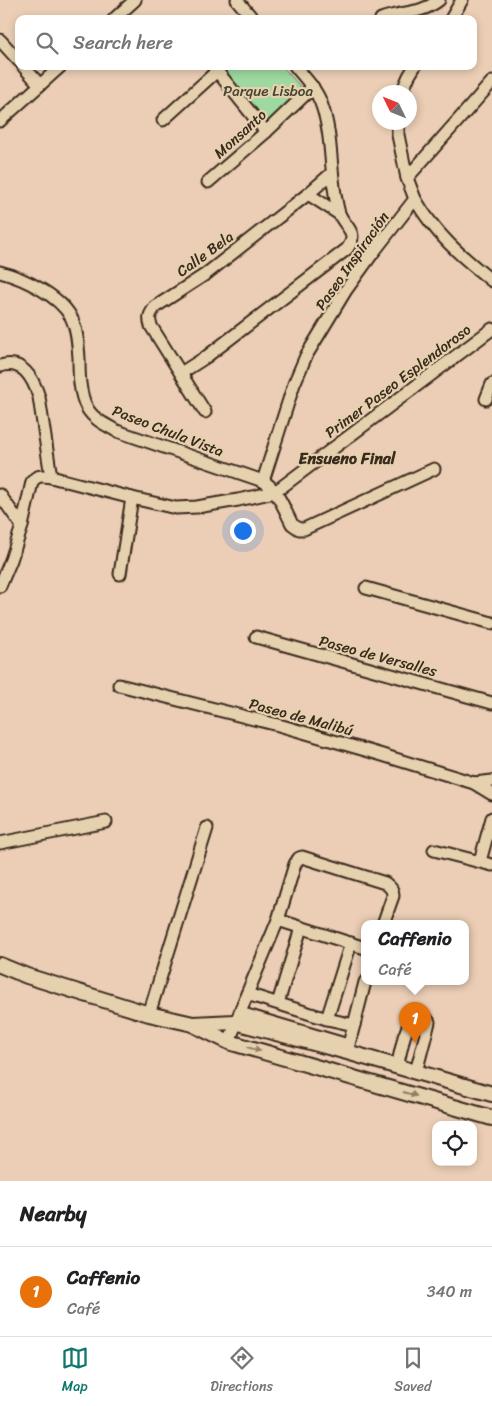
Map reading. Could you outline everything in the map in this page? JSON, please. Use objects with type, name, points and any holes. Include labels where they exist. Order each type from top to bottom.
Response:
[{"type":"main road","points":[[0,964],[27,976],[149,1014],[193,1024],[229,1042],[492,1118]]},
{"type":"main road","points":[[193,1024],[238,1018],[348,1049],[397,1067],[492,1094]]},
{"type":"street","points":[[118,15],[135,0]]},
{"type":"street","points":[[237,0],[250,15]]},
{"type":"street","points":[[400,15],[420,11],[439,0]]},
{"type":"street","points":[[453,15],[462,0]]},
{"type":"street","points":[[0,40],[15,57]]},
{"type":"street","points":[[27,70],[40,85]]},
{"type":"street","points":[[0,121],[57,70]]},
{"type":"street","points":[[163,120],[214,70]]},
{"type":"street","points":[[216,70],[266,132]]},
{"type":"street","points":[[298,70],[313,87],[321,103],[327,128],[331,174],[339,214]]},
{"type":"street","points":[[405,85],[412,70]]},
{"type":"street","points":[[407,178],[492,82]]},
{"type":"street","name":"Monsanto","points":[[208,182],[266,132],[313,87]]},
{"type":"street","points":[[398,130],[407,178],[424,215],[440,236],[470,264],[492,281]]},
{"type":"street","name":"Calle Bela","points":[[205,412],[151,326],[150,313],[155,307],[206,274],[331,174]]},
{"type":"street","points":[[180,373],[206,357],[351,244],[352,232],[339,214],[308,194]]},
{"type":"street","name":"Paseo Inspiración","points":[[269,486],[294,384],[306,356],[346,290],[415,199]]},
{"type":"street","name":"Paseo Chula Vista","points":[[0,272],[29,283],[48,294],[62,305],[70,316],[75,327],[79,377],[84,400],[87,409],[95,418],[117,431],[269,486]]},
{"type":"street","name":"Primer Paseo Esplendoroso","points":[[51,477],[176,508],[197,507],[238,500],[269,486],[492,329]]},
{"type":"street","points":[[0,366],[15,364],[29,375],[35,384],[39,397],[51,477],[37,476],[32,482],[22,526],[0,586]]},
{"type":"street","points":[[486,399],[492,384]]},
{"type":"street","points":[[269,486],[292,524],[299,529],[304,529],[434,469]]},
{"type":"street","points":[[0,495],[22,526]]},
{"type":"street","points":[[120,574],[132,498]]},
{"type":"street","points":[[366,588],[492,623]]},
{"type":"street","name":"Paseo de Versalles","points":[[256,637],[492,703]]},
{"type":"street","name":"Paseo de Malibú","points":[[119,685],[282,726],[474,783],[492,794]]},
{"type":"street","name":"Paseo de Malibú","points":[[474,783],[492,781]]},
{"type":"street","points":[[480,862],[492,818]]},
{"type":"street","points":[[0,843],[106,822]]},
{"type":"street","points":[[149,1014],[207,828]]},
{"type":"street","points":[[434,850],[492,865]]},
{"type":"street","points":[[229,1042],[278,920],[296,861],[302,857],[388,885],[393,892],[393,896],[384,920]]},
{"type":"street","points":[[278,920],[361,947]]},
{"type":"street","points":[[278,1002],[301,928]]},
{"type":"street","points":[[327,1019],[351,943]]},
{"type":"street","points":[[348,1049],[364,985]]},
{"type":"street","points":[[247,994],[278,1002],[327,1019],[354,1025]]},
{"type":"street","points":[[397,1067],[408,1024],[412,1016],[422,1016],[429,1022],[416,1072]]},
{"type":"green space","name":"Parque Lisboa","points":[[222,70],[286,70],[305,92],[266,128],[219,73]]},
{"type":"place","name":"Caffenio","points":[[415,1043]]},
{"type":"district","name":"Ensueno Final","points":[[347,458]]}]
